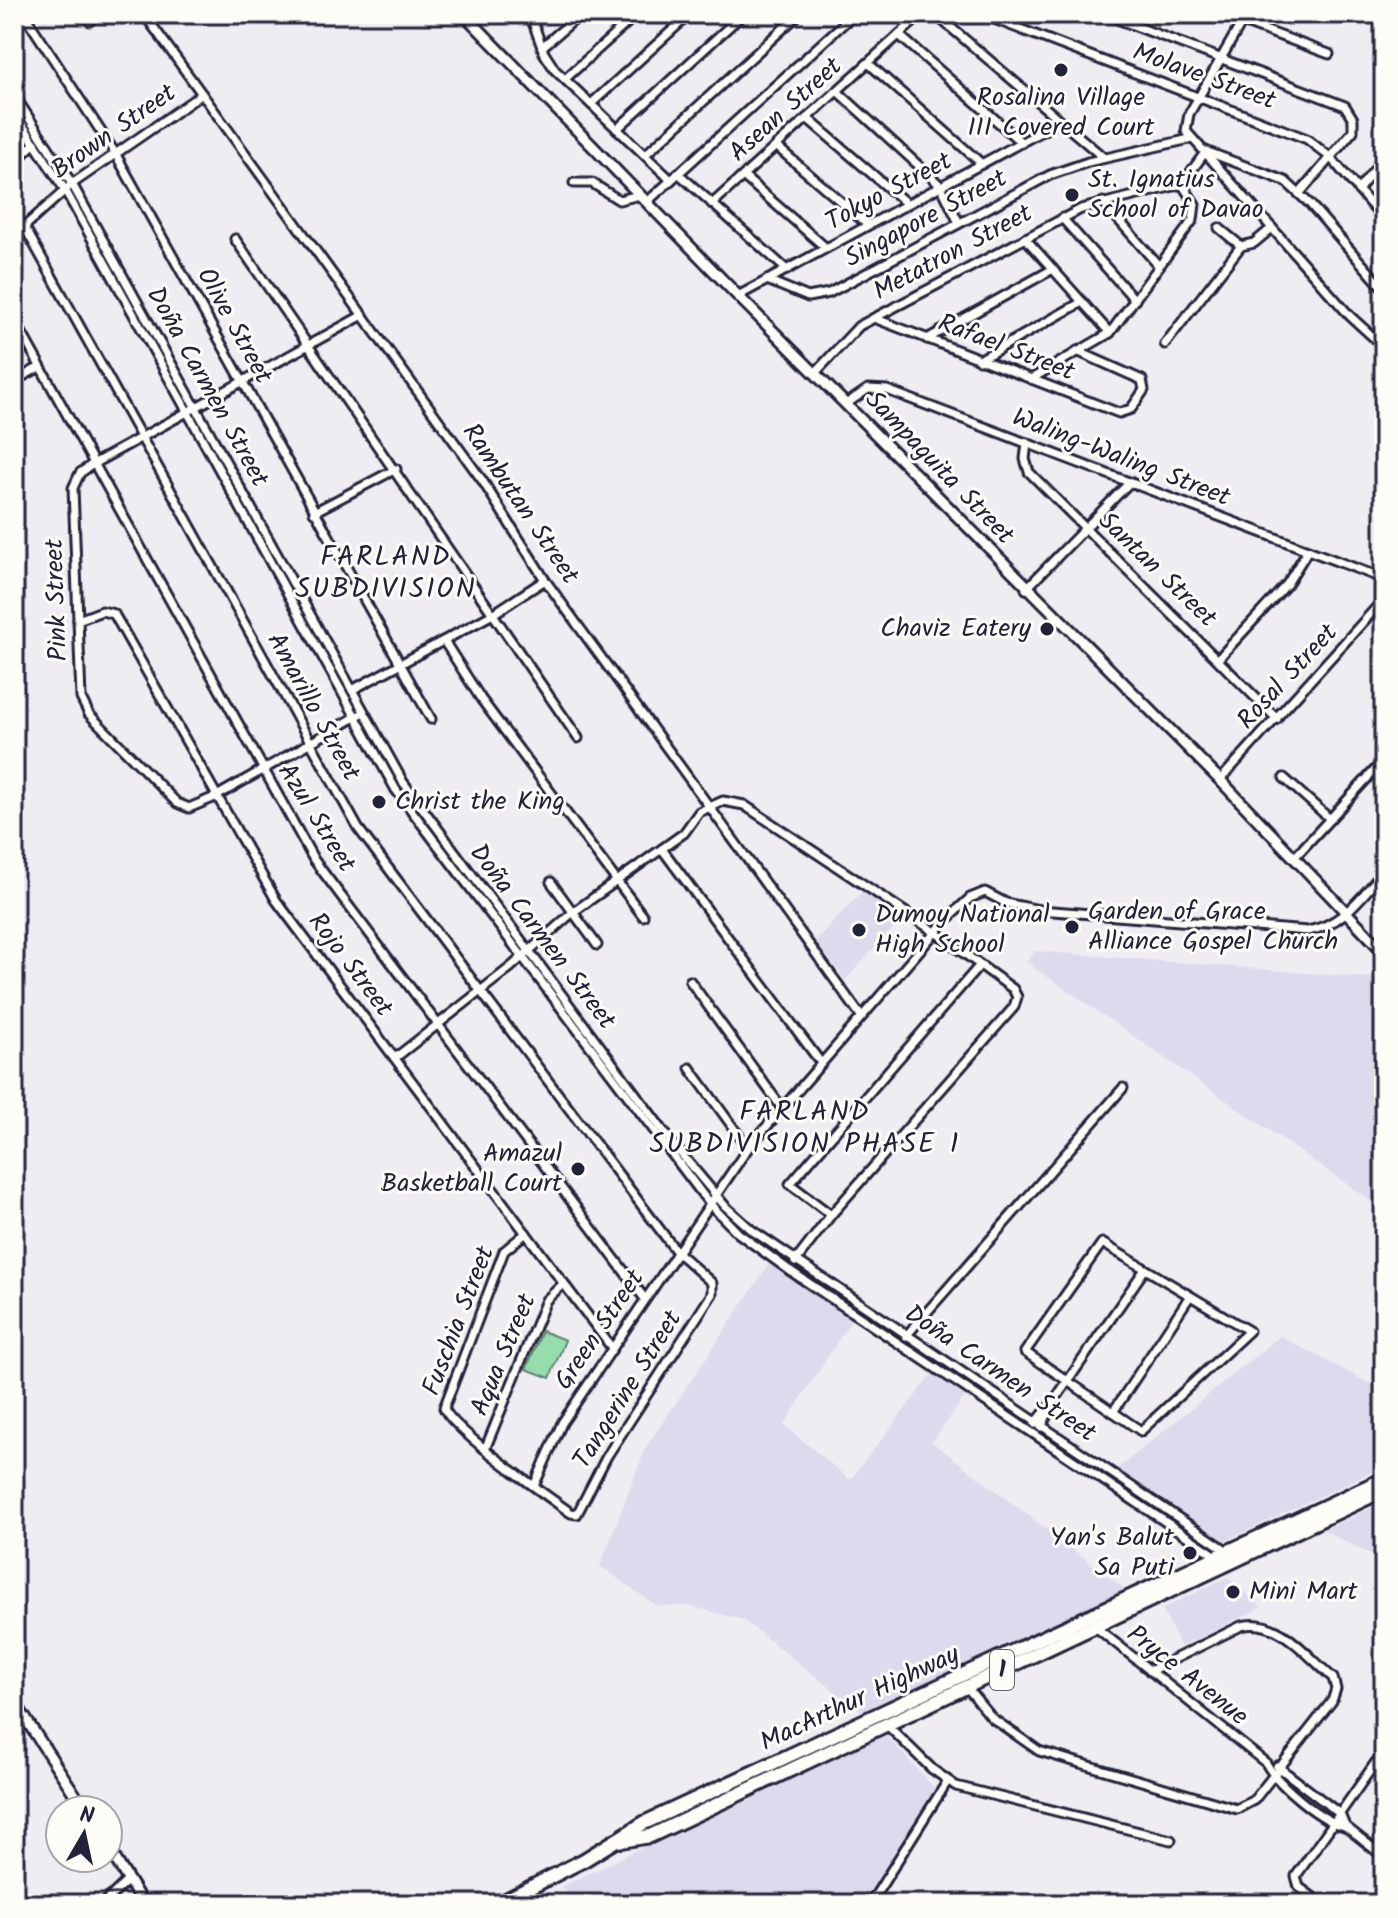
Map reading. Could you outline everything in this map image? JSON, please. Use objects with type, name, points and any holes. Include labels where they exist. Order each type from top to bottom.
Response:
[{"type":"highway","name":"MacArthur Highway","points":[[498,1904],[617,1841],[644,1823],[989,1670],[1228,1558],[1384,1479]]},
{"type":"highway","name":"MacArthur Highway","points":[[1228,1558],[1384,1490]]},
{"type":"highway","name":"MacArthur Highway","points":[[617,1841],[650,1836],[886,1724],[962,1682]]},
{"type":"street","name":"Olive Street","points":[[24,14],[115,153],[431,719]]},
{"type":"street","name":"Rambutan Street","points":[[144,14],[482,480],[545,580],[861,1016]]},
{"type":"street","name":"Sampaguita Street","points":[[464,14],[1026,589],[1220,780],[1384,952]]},
{"type":"street","points":[[530,14],[548,61],[671,180]]},
{"type":"street","points":[[542,47],[581,14]]},
{"type":"street","points":[[565,79],[637,14]]},
{"type":"street","points":[[591,104],[690,14]]},
{"type":"street","points":[[617,129],[743,14]]},
{"type":"street","points":[[645,155],[799,14]]},
{"type":"street","points":[[574,183],[592,183],[619,200],[643,198],[671,180],[854,14]]},
{"type":"street","name":"Asean Street","points":[[712,204],[922,14]]},
{"type":"street","points":[[935,14],[1104,158]]},
{"type":"street","name":"Molave Street","points":[[981,14],[1293,132],[1331,158],[1384,220]]},
{"type":"street","points":[[1104,14],[1336,100],[1353,119],[1353,131],[1300,193]]},
{"type":"street","points":[[1221,14],[1329,54]]},
{"type":"street","points":[[1242,22],[1187,121],[1190,139],[1206,151],[1350,316],[1384,347]]},
{"type":"street","points":[[899,35],[1022,143]]},
{"type":"street","points":[[868,63],[982,164]]},
{"type":"street","points":[[837,91],[941,186],[959,223]]},
{"type":"street","name":"Brown Street","points":[[14,236],[72,184],[202,94]]},
{"type":"street","name":"Doña Carmen Street","points":[[14,95],[72,184],[352,690],[360,714]]},
{"type":"street","name":"Doña Carmen Street","points":[[14,112],[65,190],[185,412],[360,714],[406,804],[455,860]]},
{"type":"street","points":[[807,118],[907,204]]},
{"type":"street","name":"Tokyo Street","points":[[738,296],[1059,122]]},
{"type":"street","name":"Singapore Street","points":[[767,280],[800,295],[816,297],[1050,175],[1104,158],[1190,139]]},
{"type":"street","points":[[14,161],[35,143]]},
{"type":"street","points":[[776,146],[868,225]]},
{"type":"street","points":[[1031,379],[1110,333],[1195,215],[1195,204],[1182,184],[1206,151]]},
{"type":"street","points":[[1206,151],[1274,175],[1300,193],[1384,289]]},
{"type":"street","points":[[1358,190],[1384,158]]},
{"type":"street","points":[[678,173],[787,270]]},
{"type":"street","points":[[743,176],[826,248]]},
{"type":"street","name":"Metatron Street","points":[[815,373],[848,335],[874,318],[1062,218],[1103,202],[1182,184]]},
{"type":"street","points":[[1103,202],[1158,265]]},
{"type":"street","points":[[1062,218],[1135,300]]},
{"type":"street","name":"Amarillo Street","points":[[24,226],[364,836],[676,1251]]},
{"type":"street","points":[[1219,228],[1241,246]]},
{"type":"street","points":[[1165,344],[1241,246],[1254,243],[1272,228]]},
{"type":"street","points":[[1025,238],[1110,333]]},
{"type":"street","points":[[235,239],[578,738]]},
{"type":"street","points":[[927,339],[1053,269]]},
{"type":"street","points":[[979,360],[1082,302]]},
{"type":"street","points":[[93,464],[363,315]]},
{"type":"street","name":"Rafael Street","points":[[874,318],[1124,414],[1143,394],[1142,380],[1077,351]]},
{"type":"street","name":"Azul Street","points":[[14,319],[314,860],[645,1299]]},
{"type":"street","points":[[14,381],[40,367]]},
{"type":"street","name":"Waling-Waling Street","points":[[846,404],[868,389],[887,390],[1384,579]]},
{"type":"street","name":"Santan Street","points":[[1027,443],[1025,459],[1029,472],[1277,719]]},
{"type":"street","name":"Pink Street","points":[[93,464],[80,473],[73,488],[84,706],[185,807],[215,797]]},
{"type":"street","points":[[314,512],[396,469]]},
{"type":"street","points":[[1026,589],[1130,482]]},
{"type":"street","points":[[1219,658],[1287,584],[1308,550]]},
{"type":"street","points":[[352,690],[493,614],[545,580]]},
{"type":"street","name":"Rosal Street","points":[[1220,780],[1384,599]]},
{"type":"street","name":"Rojo Street","points":[[78,620],[102,611],[114,614],[276,900],[612,1348]]},
{"type":"street","points":[[444,641],[481,699],[643,916]]},
{"type":"street","points":[[215,797],[360,714]]},
{"type":"street","points":[[1294,858],[1384,760]]},
{"type":"street","name":"Doña Carmen Street","points":[[389,768],[709,1203],[738,1233],[899,1344],[1228,1558]]},
{"type":"street","points":[[1284,778],[1330,819]]},
{"type":"street","points":[[406,804],[414,798]]},
{"type":"street","points":[[395,1058],[572,913],[684,833],[699,812],[723,801],[744,805],[935,932],[1016,993],[1014,1007],[831,1215],[789,1270]]},
{"type":"street","points":[[662,849],[821,1063]]},
{"type":"street","points":[[1348,912],[1384,871]]},
{"type":"street","points":[[551,882],[597,945]]},
{"type":"street","name":"Green Street","points":[[534,1486],[558,1430],[748,1148],[935,932],[970,898],[985,892],[1006,903],[1028,908],[1298,931],[1329,925],[1348,912]]},
{"type":"street","points":[[831,1215],[790,1184],[980,965]]},
{"type":"street","points":[[690,981],[782,1108]]},
{"type":"street","points":[[690,1068],[748,1148]]},
{"type":"street","points":[[899,1344],[1123,1088]]},
{"type":"street","name":"Doña Carmen Street","points":[[632,1096],[744,1224],[1228,1558]]},
{"type":"street","name":"Fuschia Street","points":[[526,1233],[504,1251],[444,1404],[449,1416],[534,1486]]},
{"type":"street","points":[[1102,1243],[1145,1269],[1249,1331],[1141,1431],[1025,1352],[1102,1243]]},
{"type":"street","name":"Tangerine Street","points":[[534,1486],[571,1513],[582,1511],[607,1456],[712,1294],[710,1280],[676,1251]]},
{"type":"street","points":[[1032,1432],[1145,1269]]},
{"type":"street","name":"Aqua Street","points":[[486,1447],[546,1300],[564,1283]]},
{"type":"street","points":[[1113,1412],[1190,1296]]},
{"type":"street","points":[[962,1682],[992,1718],[1039,1751],[1230,1808],[1243,1808],[1273,1777],[1332,1701],[1336,1689],[1333,1678],[1272,1626],[1257,1622],[1241,1626],[1150,1671]]},
{"type":"street","name":"Pryce Avenue","points":[[1090,1623],[1266,1763],[1280,1767],[1340,1814],[1345,1826],[1384,1857]]},
{"type":"street","points":[[14,1701],[75,1794]]},
{"type":"street","points":[[886,1724],[947,1782],[1022,1805],[1171,1840]]},
{"type":"street","points":[[1322,1904],[1296,1882],[1297,1874],[1376,1762],[1384,1758]]},
{"type":"street","name":"Pryce Avenue","points":[[1266,1763],[1273,1777],[1333,1824],[1345,1826]]},
{"type":"street","points":[[870,1904],[947,1782]]},
{"type":"street","points":[[124,1873],[143,1904]]},
{"type":"street","points":[[103,1904],[128,1880]]},
{"type":"shaded area","name":"Dumoy National High School","points":[[863,891],[903,918],[845,980],[815,941]]},
{"type":"shaded area","points":[[1035,951],[1384,979],[1384,1224],[1367,1198],[1026,962]]},
{"type":"shaded area","points":[[770,1263],[852,1319],[784,1425],[850,1480],[933,1373],[966,1395],[932,1442],[1125,1589],[867,1716],[743,1620],[690,1606],[657,1606],[600,1566],[646,1447]]},
{"type":"shaded area","points":[[1280,1336],[1384,1391],[1384,1466],[1223,1542],[1116,1470]]},
{"type":"shaded area","points":[[1384,1502],[1384,1561],[1323,1530]]},
{"type":"shaded area","points":[[1227,1577],[1262,1607],[1181,1647],[1162,1609]]},
{"type":"shaded area","points":[[882,1731],[937,1791],[866,1904],[577,1904],[561,1887]]},
{"type":"green space","points":[[542,1331],[565,1340],[550,1378],[526,1369]]},
{"type":"place","name":"Rosalina Village III Covered Court","points":[[1061,70]]},
{"type":"place","name":"St. Ignatius School of Davao","points":[[1072,195]]},
{"type":"place","name":"Chaviz Eatery","points":[[1047,629]]},
{"type":"place","name":"Christ the King","points":[[379,802]]},
{"type":"place","name":"Garden of Grace Alliance Gospel Church","points":[[1072,927]]},
{"type":"place","name":"Dumoy National High School","points":[[859,930]]},
{"type":"place","name":"Amazul Basketball Court","points":[[578,1169]]},
{"type":"place","name":"Yan's Balut Sa Puti","points":[[1190,1553]]},
{"type":"place","name":"Mini Mart","points":[[1233,1592]]},
{"type":"district","name":"FARLAND SUBDIVISION","points":[[386,573]]},
{"type":"district","name":"FARLAND SUBDIVISION PHASE 1","points":[[805,1128]]}]
